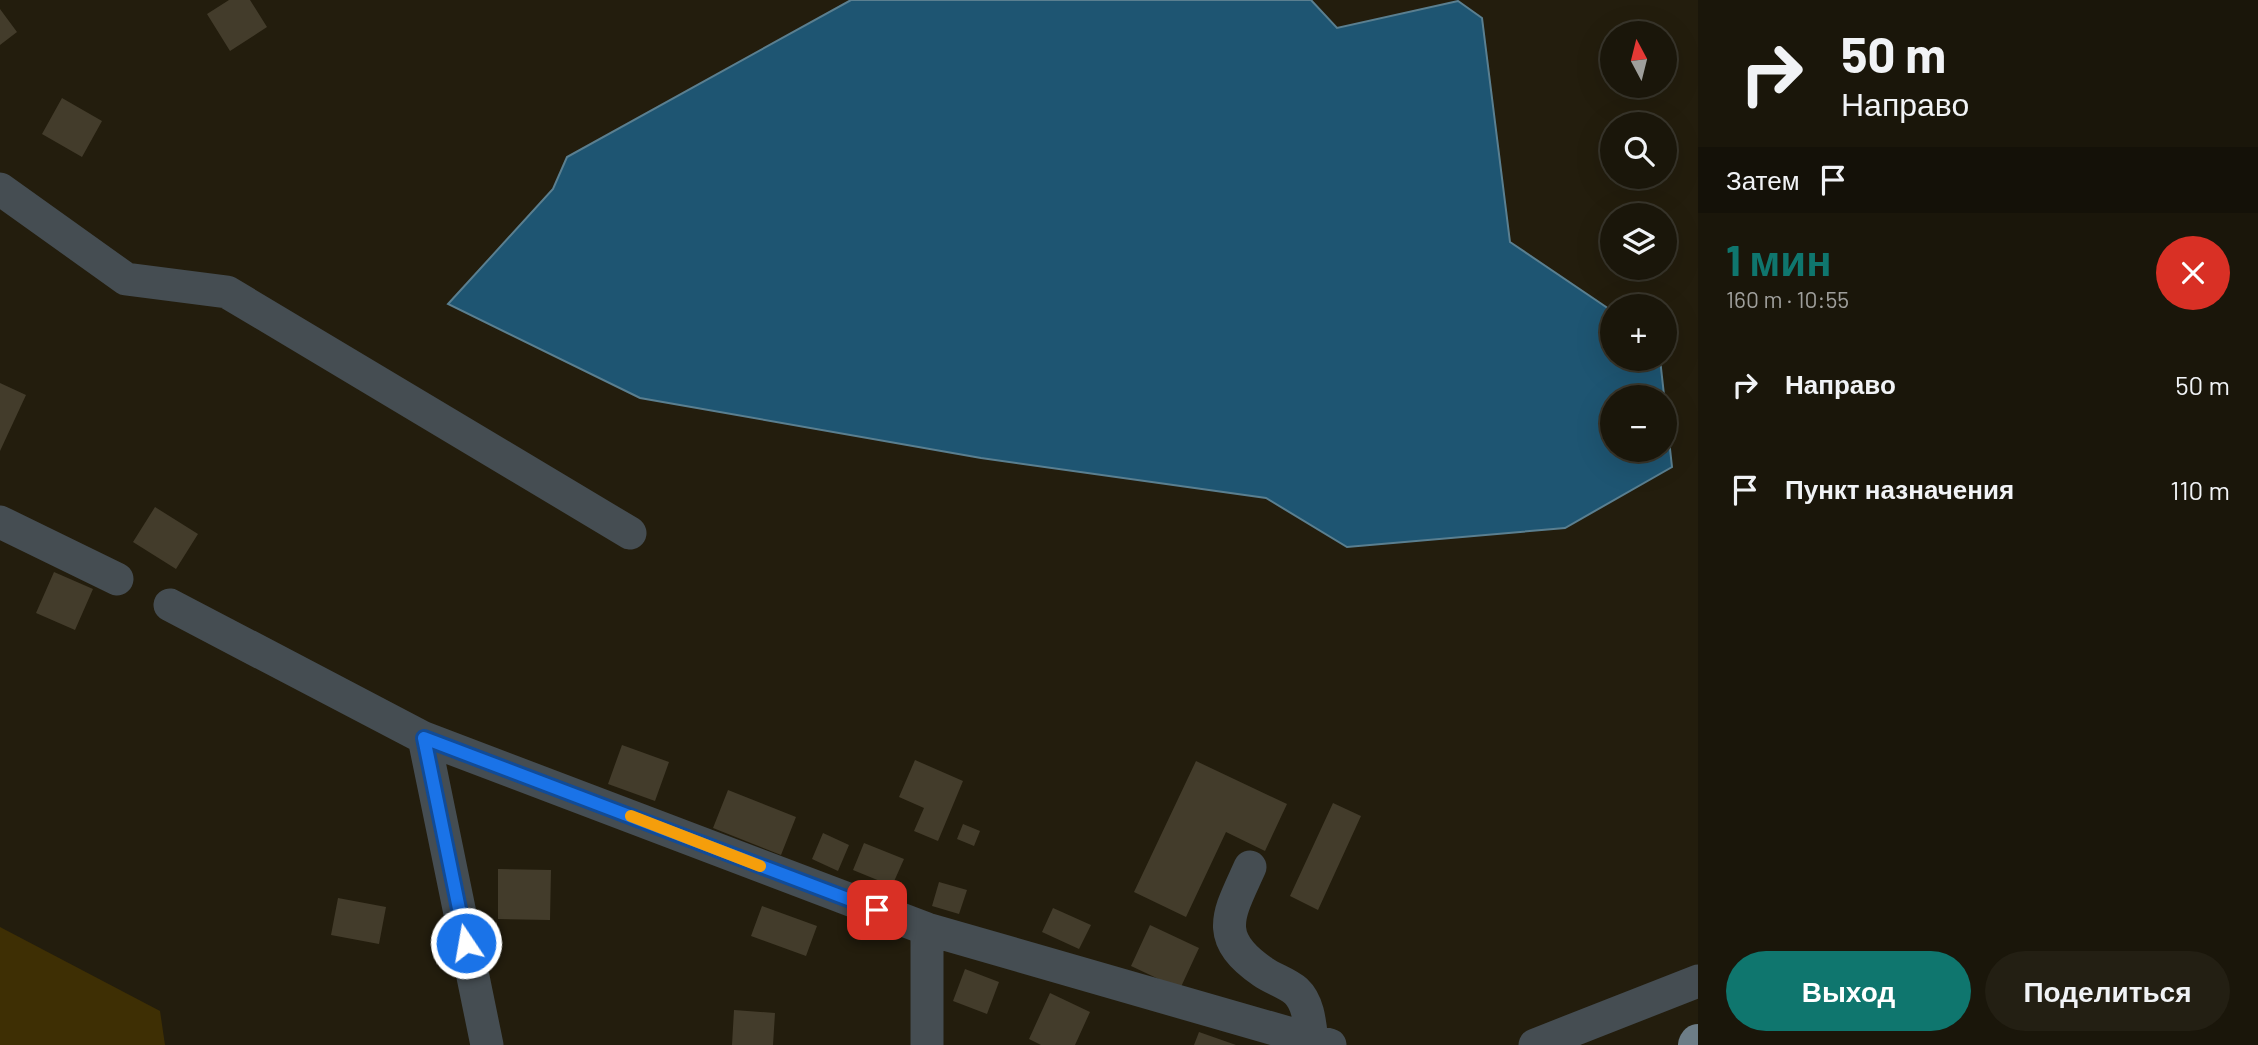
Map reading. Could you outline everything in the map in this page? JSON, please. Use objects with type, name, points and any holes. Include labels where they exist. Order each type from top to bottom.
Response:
[{"type":"street","points":[[0,189],[126,279],[227,292],[630,533]]},
{"type":"street","points":[[0,522],[117,579]]},
{"type":"street","points":[[170,605],[424,738],[927,929],[1324,1044]]},
{"type":"street","points":[[424,738],[487,1045]]},
{"type":"street","points":[[1250,867],[1229,914],[1228,935],[1239,953],[1263,972],[1297,992],[1324,1044]]},
{"type":"street","points":[[927,929],[927,1045]]},
{"type":"street","points":[[1535,1045],[1698,981]]},
{"type":"shaded area","points":[[0,927],[160,1011],[165,1045],[0,1045]]},
{"type":"water","points":[[851,0],[1311,0],[1337,28],[1458,1],[1482,18],[1510,242],[1600,303],[1600,371],[1661,371],[1663,385],[1600,385],[1600,462],[1671,462],[1672,467],[1565,528],[1347,547],[1266,498],[981,458],[640,398],[448,304],[553,189],[567,157]]},
{"type":"building","points":[[229,0],[250,0],[267,27],[230,51],[207,14]]},
{"type":"building","points":[[0,9],[17,32],[0,45]]},
{"type":"building","points":[[62,98],[102,121],[82,157],[42,134]]},
{"type":"building","points":[[0,383],[26,395],[0,451]]},
{"type":"building","points":[[155,507],[198,534],[176,569],[133,542]]},
{"type":"building","points":[[54,572],[93,589],[75,630],[36,613]]},
{"type":"building","points":[[622,745],[669,762],[655,801],[608,784]]},
{"type":"building","points":[[915,760],[963,781],[938,841],[914,831],[924,808],[899,797]]},
{"type":"building","points":[[1196,761],[1287,804],[1265,851],[1226,832],[1186,917],[1134,892]]},
{"type":"building","points":[[728,790],[796,817],[781,855],[713,828]]},
{"type":"building","points":[[1333,803],[1361,816],[1318,910],[1290,896]]},
{"type":"building","points":[[963,824],[980,831],[974,846],[957,839]]},
{"type":"building","points":[[823,833],[849,845],[838,871],[812,859]]},
{"type":"building","points":[[864,843],[904,859],[892,886],[853,870]]},
{"type":"building","points":[[498,869],[551,870],[550,920],[498,919]]},
{"type":"building","points":[[939,882],[967,890],[959,914],[932,906]]},
{"type":"building","points":[[338,898],[386,907],[379,944],[331,935]]},
{"type":"building","points":[[762,906],[817,926],[806,956],[751,936]]},
{"type":"building","points":[[1053,908],[1091,925],[1079,949],[1042,932]]},
{"type":"building","points":[[1150,925],[1199,948],[1180,989],[1131,966]]},
{"type":"building","points":[[965,969],[999,982],[987,1014],[953,1001]]},
{"type":"building","points":[[1050,993],[1090,1012],[1075,1045],[1041,1045],[1029,1039]]},
{"type":"building","points":[[734,1010],[775,1013],[773,1045],[732,1045]]},
{"type":"building","points":[[1199,1032],[1236,1045],[1194,1045]]},
{"type":"slow traffic","points":[[631,816],[760,866]]},
{"type":"route","points":[[466,943],[424,738],[877,910]]}]
